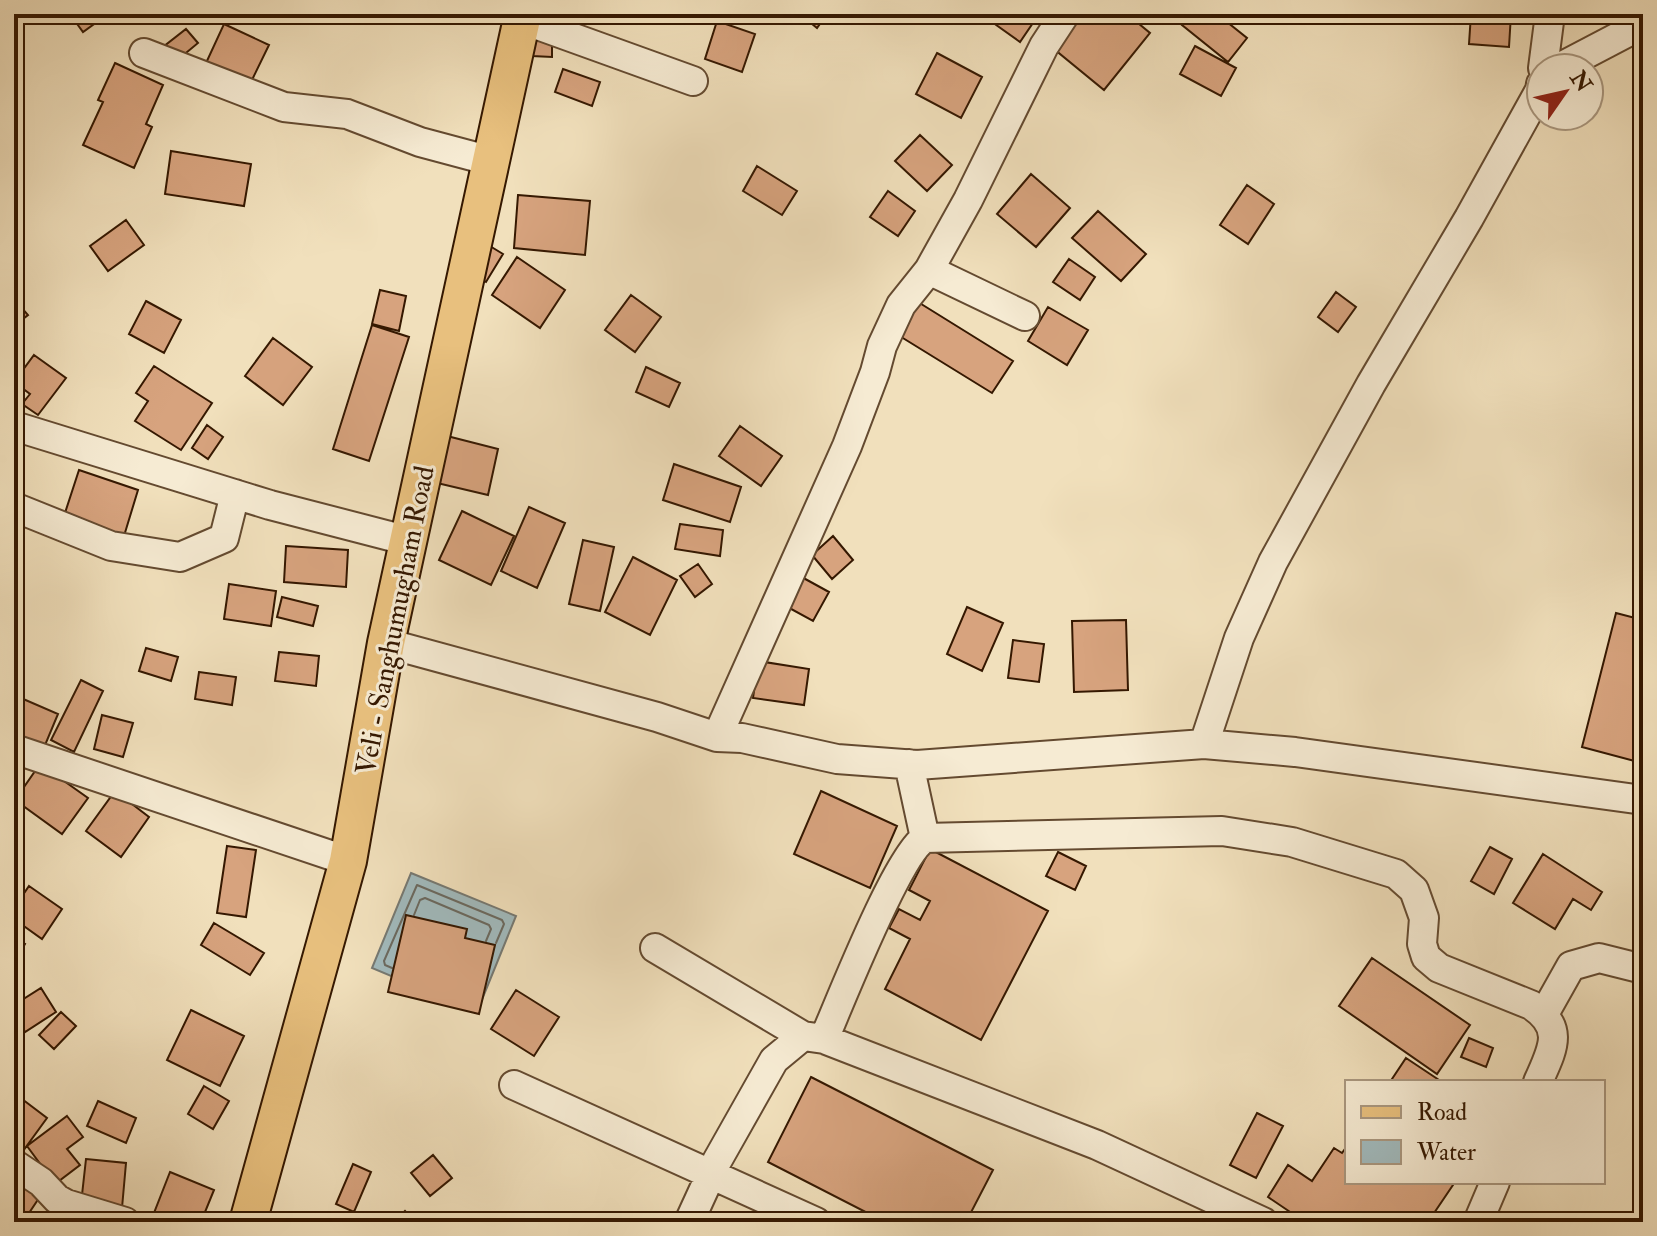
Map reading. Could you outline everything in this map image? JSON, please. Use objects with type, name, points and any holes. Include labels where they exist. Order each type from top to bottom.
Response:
[{"type":"main road","name":"Veli - Sanghumugham Road","points":[[248,1222],[348,861],[386,643],[522,17]]},
{"type":"street","points":[[717,737],[847,446],[882,346],[901,305],[929,270],[968,200],[1044,46],[1065,14]]},
{"type":"street","points":[[1545,52],[1550,14]]},
{"type":"street","points":[[522,17],[693,81]]},
{"type":"street","points":[[1590,52],[1643,24]]},
{"type":"street","points":[[144,53],[284,107],[347,114],[420,142],[491,161]]},
{"type":"street","points":[[1204,744],[1239,638],[1273,562],[1371,384],[1525,117]]},
{"type":"street","points":[[929,270],[1025,316]]},
{"type":"street","points":[[14,426],[235,494],[409,541]]},
{"type":"street","points":[[14,507],[111,546],[180,557],[224,538],[235,494]]},
{"type":"street","points":[[386,643],[657,717],[717,737],[742,738],[837,759],[909,764],[1204,744],[1295,752],[1643,800]]},
{"type":"street","points":[[14,749],[348,861]]},
{"type":"street","points":[[909,764],[925,838]]},
{"type":"street","points":[[689,1222],[710,1175],[774,1060],[814,1038],[893,885],[916,844],[925,838],[1222,831],[1292,842],[1396,874],[1414,890],[1424,918],[1422,944],[1426,957],[1439,968],[1531,1005],[1552,1024],[1553,1039],[1539,1080]]},
{"type":"street","points":[[655,948],[814,1038],[1097,1145],[1263,1222]]},
{"type":"street","points":[[1544,1014],[1571,966],[1599,958],[1643,969]]},
{"type":"street","points":[[514,1085],[816,1222]]},
{"type":"street","points":[[14,1164],[41,1182],[50,1210],[125,1222]]},
{"type":"street","points":[[1478,1222],[1494,1184]]},
{"type":"water","points":[[411,873],[516,916],[477,1012],[372,968]]},
{"type":"building","points":[[70,14],[108,14],[83,32]]},
{"type":"building","points":[[800,14],[827,14],[817,28]]},
{"type":"building","points":[[997,14],[1039,14],[1020,42],[992,22]]},
{"type":"building","points":[[1082,14],[1127,14],[1150,33],[1104,90],[1054,49]]},
{"type":"building","points":[[1190,14],[1217,14],[1247,38],[1228,62],[1182,25]]},
{"type":"building","points":[[1471,14],[1511,14],[1509,47],[1469,44]]},
{"type":"building","points":[[717,21],[755,34],[742,72],[705,59]]},
{"type":"building","points":[[224,24],[269,45],[250,84],[206,63]]},
{"type":"building","points":[[186,29],[198,43],[175,62],[163,47]]},
{"type":"building","points":[[532,35],[552,36],[552,57],[532,56]]},
{"type":"building","points":[[1195,46],[1236,68],[1221,96],[1180,74]]},
{"type":"building","points":[[937,53],[982,77],[961,118],[916,94]]},
{"type":"building","points":[[115,63],[163,85],[146,124],[152,127],[134,168],[83,145],[103,102],[98,100]]},
{"type":"building","points":[[563,69],[600,82],[592,106],[555,92]]},
{"type":"building","points":[[920,135],[952,165],[927,191],[895,161]]},
{"type":"building","points":[[171,151],[251,164],[244,206],[165,194]]},
{"type":"building","points":[[757,166],[797,191],[782,215],[743,191]]},
{"type":"building","points":[[1031,174],[1070,208],[1036,247],[997,214]]},
{"type":"building","points":[[1247,185],[1274,204],[1248,244],[1220,225]]},
{"type":"building","points":[[888,191],[915,211],[898,236],[870,217]]},
{"type":"building","points":[[518,195],[590,201],[585,255],[514,248]]},
{"type":"building","points":[[1098,211],[1146,254],[1121,281],[1072,238]]},
{"type":"building","points":[[126,220],[144,245],[108,271],[90,246]]},
{"type":"building","points":[[480,240],[503,254],[486,282],[463,268]]},
{"type":"building","points":[[517,257],[565,290],[540,328],[492,295]]},
{"type":"building","points":[[1069,259],[1095,277],[1080,300],[1053,282]]},
{"type":"building","points":[[380,290],[406,296],[399,331],[372,324]]},
{"type":"building","points":[[1336,292],[1356,307],[1338,332],[1318,317]]},
{"type":"building","points":[[631,295],[661,317],[635,352],[605,330]]},
{"type":"building","points":[[14,299],[28,315],[14,326]]},
{"type":"building","points":[[146,301],[181,320],[164,353],[129,334]]},
{"type":"building","points":[[918,302],[1013,361],[992,393],[898,335]]},
{"type":"building","points":[[1048,307],[1088,330],[1067,365],[1028,341]]},
{"type":"building","points":[[372,325],[409,337],[369,461],[333,449]]},
{"type":"building","points":[[273,338],[312,367],[283,405],[245,376]]},
{"type":"building","points":[[34,355],[66,378],[38,415],[22,404],[30,394],[14,382]]},
{"type":"building","points":[[154,366],[212,403],[181,450],[135,421],[148,401],[136,393]]},
{"type":"building","points":[[646,367],[680,383],[669,407],[636,392]]},
{"type":"building","points":[[207,425],[223,437],[208,459],[192,448]]},
{"type":"building","points":[[740,426],[782,456],[761,486],[719,456]]},
{"type":"building","points":[[447,436],[498,449],[488,495],[437,483]]},
{"type":"building","points":[[674,464],[741,487],[730,522],[663,500]]},
{"type":"building","points":[[79,470],[138,490],[124,536],[64,516]]},
{"type":"building","points":[[529,507],[565,523],[537,588],[501,571]]},
{"type":"building","points":[[462,511],[514,536],[491,585],[439,560]]},
{"type":"building","points":[[680,524],[723,530],[720,556],[675,549]]},
{"type":"building","points":[[833,536],[853,560],[832,579],[812,555]]},
{"type":"building","points":[[583,540],[614,547],[600,611],[569,604]]},
{"type":"building","points":[[286,546],[348,550],[346,587],[284,582]]},
{"type":"building","points":[[633,557],[677,580],[650,635],[605,612]]},
{"type":"building","points":[[698,564],[712,584],[695,597],[680,576]]},
{"type":"building","points":[[798,575],[829,592],[813,621],[782,604]]},
{"type":"building","points":[[229,584],[276,591],[271,626],[224,619]]},
{"type":"building","points":[[282,597],[318,606],[313,626],[277,617]]},
{"type":"building","points":[[967,607],[1003,623],[982,671],[947,654]]},
{"type":"building","points":[[1616,613],[1643,620],[1642,763],[1582,747]]},
{"type":"building","points":[[1126,620],[1128,690],[1074,692],[1072,621]]},
{"type":"building","points":[[1013,640],[1044,644],[1039,682],[1008,678]]},
{"type":"building","points":[[146,648],[178,657],[171,681],[139,671]]},
{"type":"building","points":[[279,652],[319,656],[316,686],[275,681]]},
{"type":"building","points":[[758,661],[809,669],[804,705],[753,698]]},
{"type":"building","points":[[199,672],[236,677],[232,705],[195,699]]},
{"type":"building","points":[[81,680],[103,691],[74,752],[51,740]]},
{"type":"building","points":[[14,695],[58,714],[43,750],[14,738]]},
{"type":"building","points":[[102,715],[133,723],[123,757],[94,749]]},
{"type":"building","points":[[40,764],[88,798],[62,834],[15,800]]},
{"type":"building","points":[[115,791],[149,817],[121,857],[86,831]]},
{"type":"building","points":[[821,791],[897,826],[870,888],[794,854]]},
{"type":"building","points":[[227,846],[256,850],[246,917],[217,913]]},
{"type":"building","points":[[1490,847],[1512,859],[1494,894],[1471,881]]},
{"type":"building","points":[[930,849],[1048,911],[981,1040],[885,989],[910,939],[889,928],[899,909],[920,920],[930,901],[909,890]]},
{"type":"building","points":[[1058,852],[1086,866],[1075,890],[1046,876]]},
{"type":"building","points":[[1543,854],[1602,892],[1591,910],[1573,899],[1555,929],[1513,903]]},
{"type":"building","points":[[29,886],[62,909],[42,939],[14,919],[14,908]]},
{"type":"building","points":[[406,915],[467,929],[465,938],[495,945],[479,1014],[388,992]]},
{"type":"building","points":[[214,923],[264,953],[250,975],[201,945]]},
{"type":"building","points":[[14,938],[25,944],[14,964]]},
{"type":"building","points":[[1372,958],[1470,1025],[1437,1074],[1339,1006]]},
{"type":"building","points":[[41,988],[56,1012],[25,1032],[14,1015],[14,1005]]},
{"type":"building","points":[[516,990],[559,1017],[534,1056],[491,1029]]},
{"type":"building","points":[[191,1010],[244,1036],[220,1086],[167,1060]]},
{"type":"building","points":[[61,1012],[76,1026],[54,1049],[39,1035]]},
{"type":"building","points":[[1469,1038],[1493,1048],[1486,1067],[1461,1057]]},
{"type":"building","points":[[1406,1058],[1439,1080],[1391,1080]]},
{"type":"building","points":[[811,1077],[993,1170],[966,1222],[885,1222],[768,1162]]},
{"type":"building","points":[[204,1086],[229,1101],[213,1129],[188,1114]]},
{"type":"building","points":[[22,1099],[47,1118],[23,1151],[14,1144],[14,1109]]},
{"type":"building","points":[[98,1101],[136,1118],[126,1143],[87,1126]]},
{"type":"building","points":[[1257,1113],[1283,1126],[1256,1178],[1230,1165]]},
{"type":"building","points":[[67,1116],[83,1137],[67,1149],[80,1165],[55,1184],[27,1146]]},
{"type":"building","points":[[1334,1148],[1342,1153],[1345,1149],[1345,1184],[1454,1184],[1428,1222],[1305,1222],[1268,1197],[1288,1165],[1312,1181]]},
{"type":"building","points":[[433,1155],[452,1178],[430,1196],[411,1173]]},
{"type":"building","points":[[86,1159],[126,1163],[122,1208],[81,1204]]},
{"type":"building","points":[[353,1164],[371,1172],[354,1212],[336,1204]]},
{"type":"building","points":[[170,1172],[214,1190],[201,1222],[176,1222],[154,1213]]},
{"type":"building","points":[[18,1175],[43,1192],[23,1222],[14,1222],[14,1182]]},
{"type":"building","points":[[405,1211],[416,1222],[394,1222]]}]
